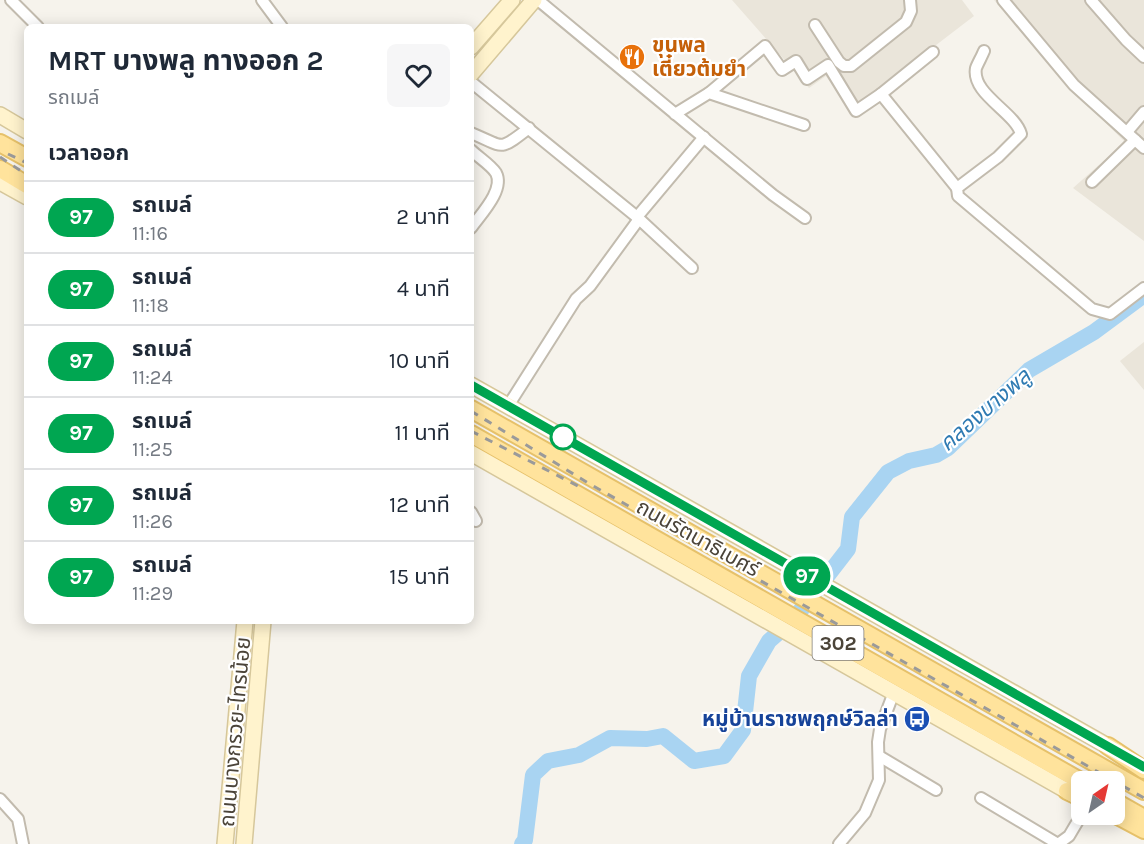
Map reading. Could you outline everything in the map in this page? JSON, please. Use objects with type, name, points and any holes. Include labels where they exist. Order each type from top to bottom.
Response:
[{"type":"main road","points":[[474,44],[512,0]]},
{"type":"main road","points":[[474,71],[536,0]]},
{"type":"main road","points":[[0,108],[5,111],[5,118],[24,129]]},
{"type":"main road","points":[[0,143],[24,156]]},
{"type":"main road","points":[[0,170],[24,187]]},
{"type":"main road","points":[[0,182],[24,188]]},
{"type":"main road","name":"ถนนรัตนาธิเบศร์","points":[[474,387],[1108,746]]},
{"type":"main road","name":"ถนนรัตนาธิเบศร์","points":[[474,411],[1144,791]]},
{"type":"main road","name":"ถนนรัตนาธิเบศร์","points":[[474,436],[594,503],[1071,789]]},
{"type":"main road","name":"ถนนรัตนาธิเบศร์","points":[[474,455],[794,637],[1071,789]]},
{"type":"main road","name":"ถนนบางกรวย-ไทรน้อย","points":[[225,844],[245,624]]},
{"type":"main road","name":"ถนนบางกรวย-ไทรน้อย","points":[[244,844],[263,624]]},
{"type":"main road","points":[[1108,746],[1144,768]]},
{"type":"main road","points":[[1125,807],[1144,818]]},
{"type":"main road","points":[[1125,820],[1144,830]]},
{"type":"main road","points":[[1125,824],[1144,835]]},
{"type":"street","points":[[11,0],[35,24]]},
{"type":"street","points":[[262,0],[280,24]]},
{"type":"street","points":[[536,0],[773,195],[805,218]]},
{"type":"street","points":[[815,26],[839,62],[844,66],[851,66],[906,22],[911,11],[910,0]]},
{"type":"street","points":[[1003,0],[1074,85],[1144,148]]},
{"type":"street","points":[[1091,0],[1144,57]]},
{"type":"street","points":[[675,114],[709,93],[765,46],[782,70],[796,61],[807,80],[828,65],[856,111],[933,52]]},
{"type":"street","points":[[957,188],[998,157],[1022,134],[1017,124],[981,87],[977,79],[976,69],[984,51]]},
{"type":"street","points":[[474,83],[638,218],[692,268]]},
{"type":"street","points":[[709,93],[804,125]]},
{"type":"street","points":[[880,94],[957,188],[958,196],[1092,309],[1110,314],[1144,288]]},
{"type":"street","points":[[1092,182],[1131,136],[1144,112]]},
{"type":"street","points":[[474,135],[494,145],[503,146],[529,128]]},
{"type":"street","points":[[508,406],[576,299],[590,286],[638,218],[704,137]]},
{"type":"street","points":[[474,153],[496,173],[498,183],[492,200],[474,224]]},
{"type":"street","points":[[838,844],[865,813],[879,780],[880,729],[894,692]]},
{"type":"street","points":[[879,756],[936,790]]},
{"type":"street","points":[[981,798],[1058,844],[1069,837],[1076,825]]},
{"type":"street","points":[[0,799],[18,819],[23,844]]},
{"type":"shaded area","points":[[732,0],[962,0],[974,16],[850,111],[826,76],[809,88]]},
{"type":"shaded area","points":[[994,0],[1144,0],[1144,241],[1073,188],[1125,142],[1068,86]]},
{"type":"shaded area","points":[[1144,342],[1144,390],[1120,361]]},
{"type":"waterway","name":"คลองบางพลู","points":[[522,844],[525,840],[533,775],[548,761],[579,755],[610,738],[647,739],[663,736],[694,761],[724,756],[743,730],[749,676],[769,641],[794,619],[848,549],[852,517],[888,472],[909,461],[936,455],[948,448],[1029,370],[1094,332],[1144,295]]},
{"type":"railway","points":[[8,154],[24,162]]},
{"type":"railway","points":[[0,157],[24,173]]},
{"type":"railway","points":[[474,413],[588,483],[1144,798]]},
{"type":"railway","points":[[474,433],[578,486]]},
{"type":"bus line","name":"97","points":[[474,387],[1144,767]]},
{"type":"place","name":"ขุนพล เตี๋ยวต้มยำ","points":[[632,57]]},
{"type":"place","name":"หมู่บ้านราชพฤกษ์วิลล่า","points":[[917,719]]}]
